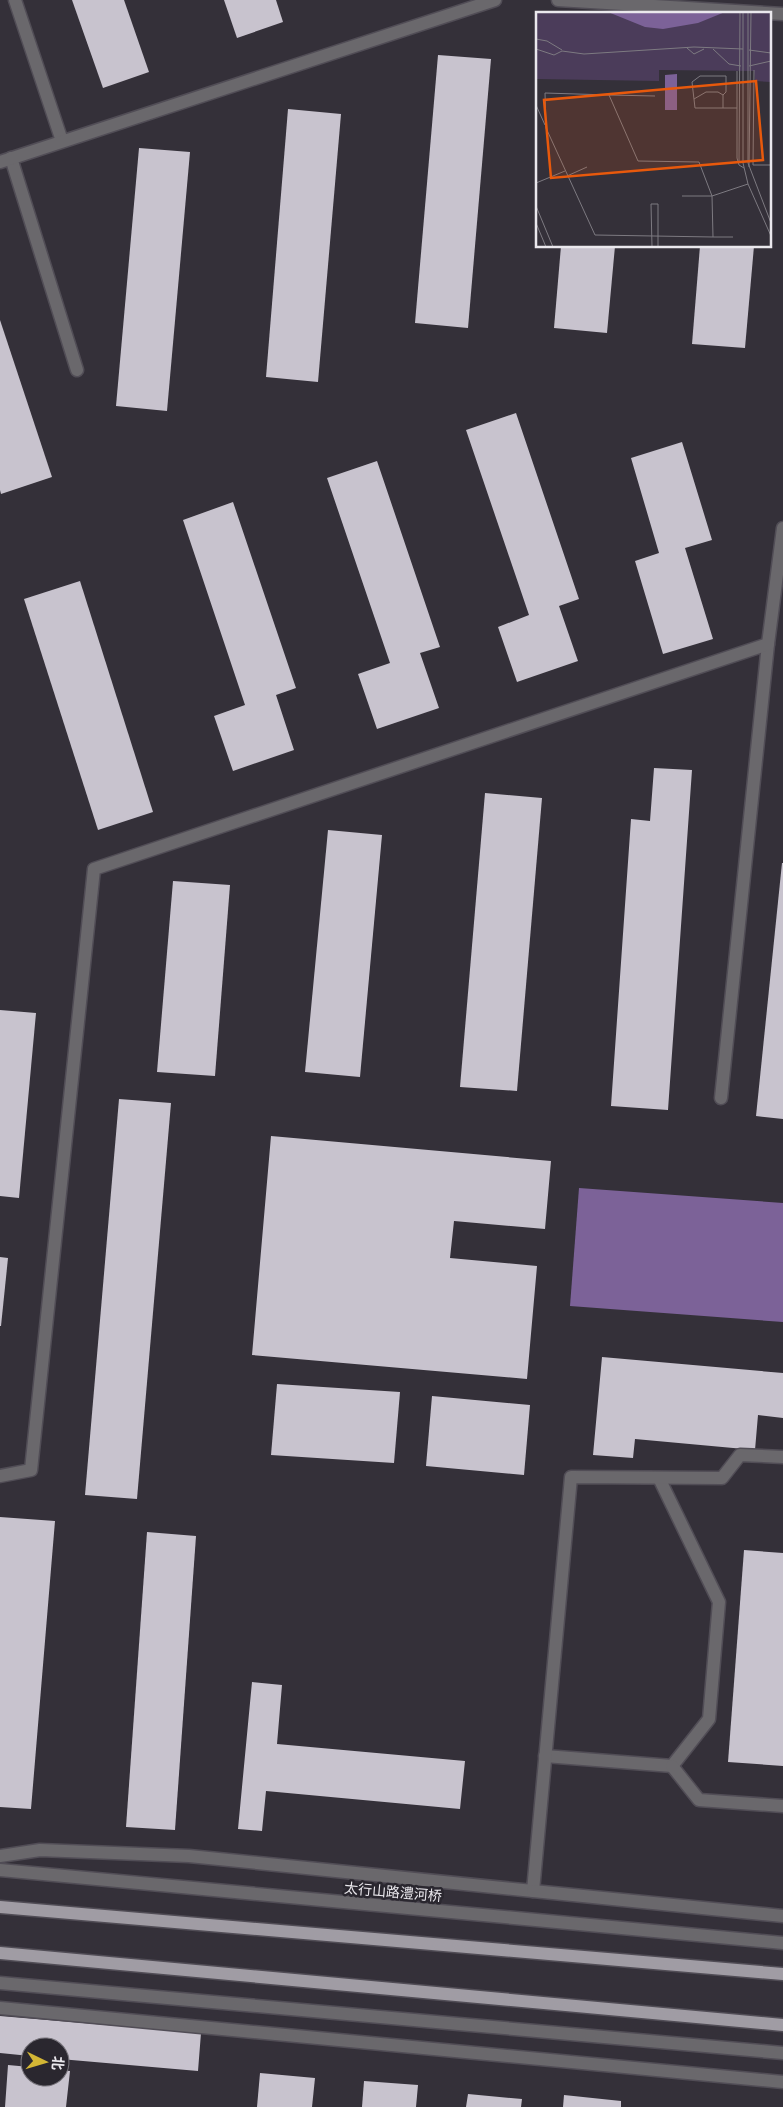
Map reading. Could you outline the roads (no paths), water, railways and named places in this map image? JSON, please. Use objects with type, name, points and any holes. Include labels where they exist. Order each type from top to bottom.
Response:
[{"type":"main road","points":[[0,1907],[783,1974]]},
{"type":"main road","points":[[0,1953],[783,2026]]},
{"type":"street","points":[[15,0],[62,141]]},
{"type":"street","points":[[77,370],[5,160],[495,0]]},
{"type":"street","points":[[558,0],[751,12]]},
{"type":"street","points":[[770,13],[783,14]]},
{"type":"street","points":[[721,1098],[768,644],[783,528]]},
{"type":"street","points":[[0,1476],[31,1470],[94,869],[768,644]]},
{"type":"street","points":[[533,1891],[571,1477],[722,1478],[740,1455],[783,1457]]},
{"type":"street","points":[[659,1478],[719,1602],[709,1719],[672,1766]]},
{"type":"street","points":[[545,1756],[672,1766],[699,1800],[783,1806]]},
{"type":"street","points":[[0,1856],[40,1850],[189,1856],[783,1916]]},
{"type":"street","name":"太行山路澧河桥","points":[[0,1870],[783,1944]]},
{"type":"street","points":[[0,1983],[783,2053]]},
{"type":"street","points":[[0,2008],[783,2082]]}]
